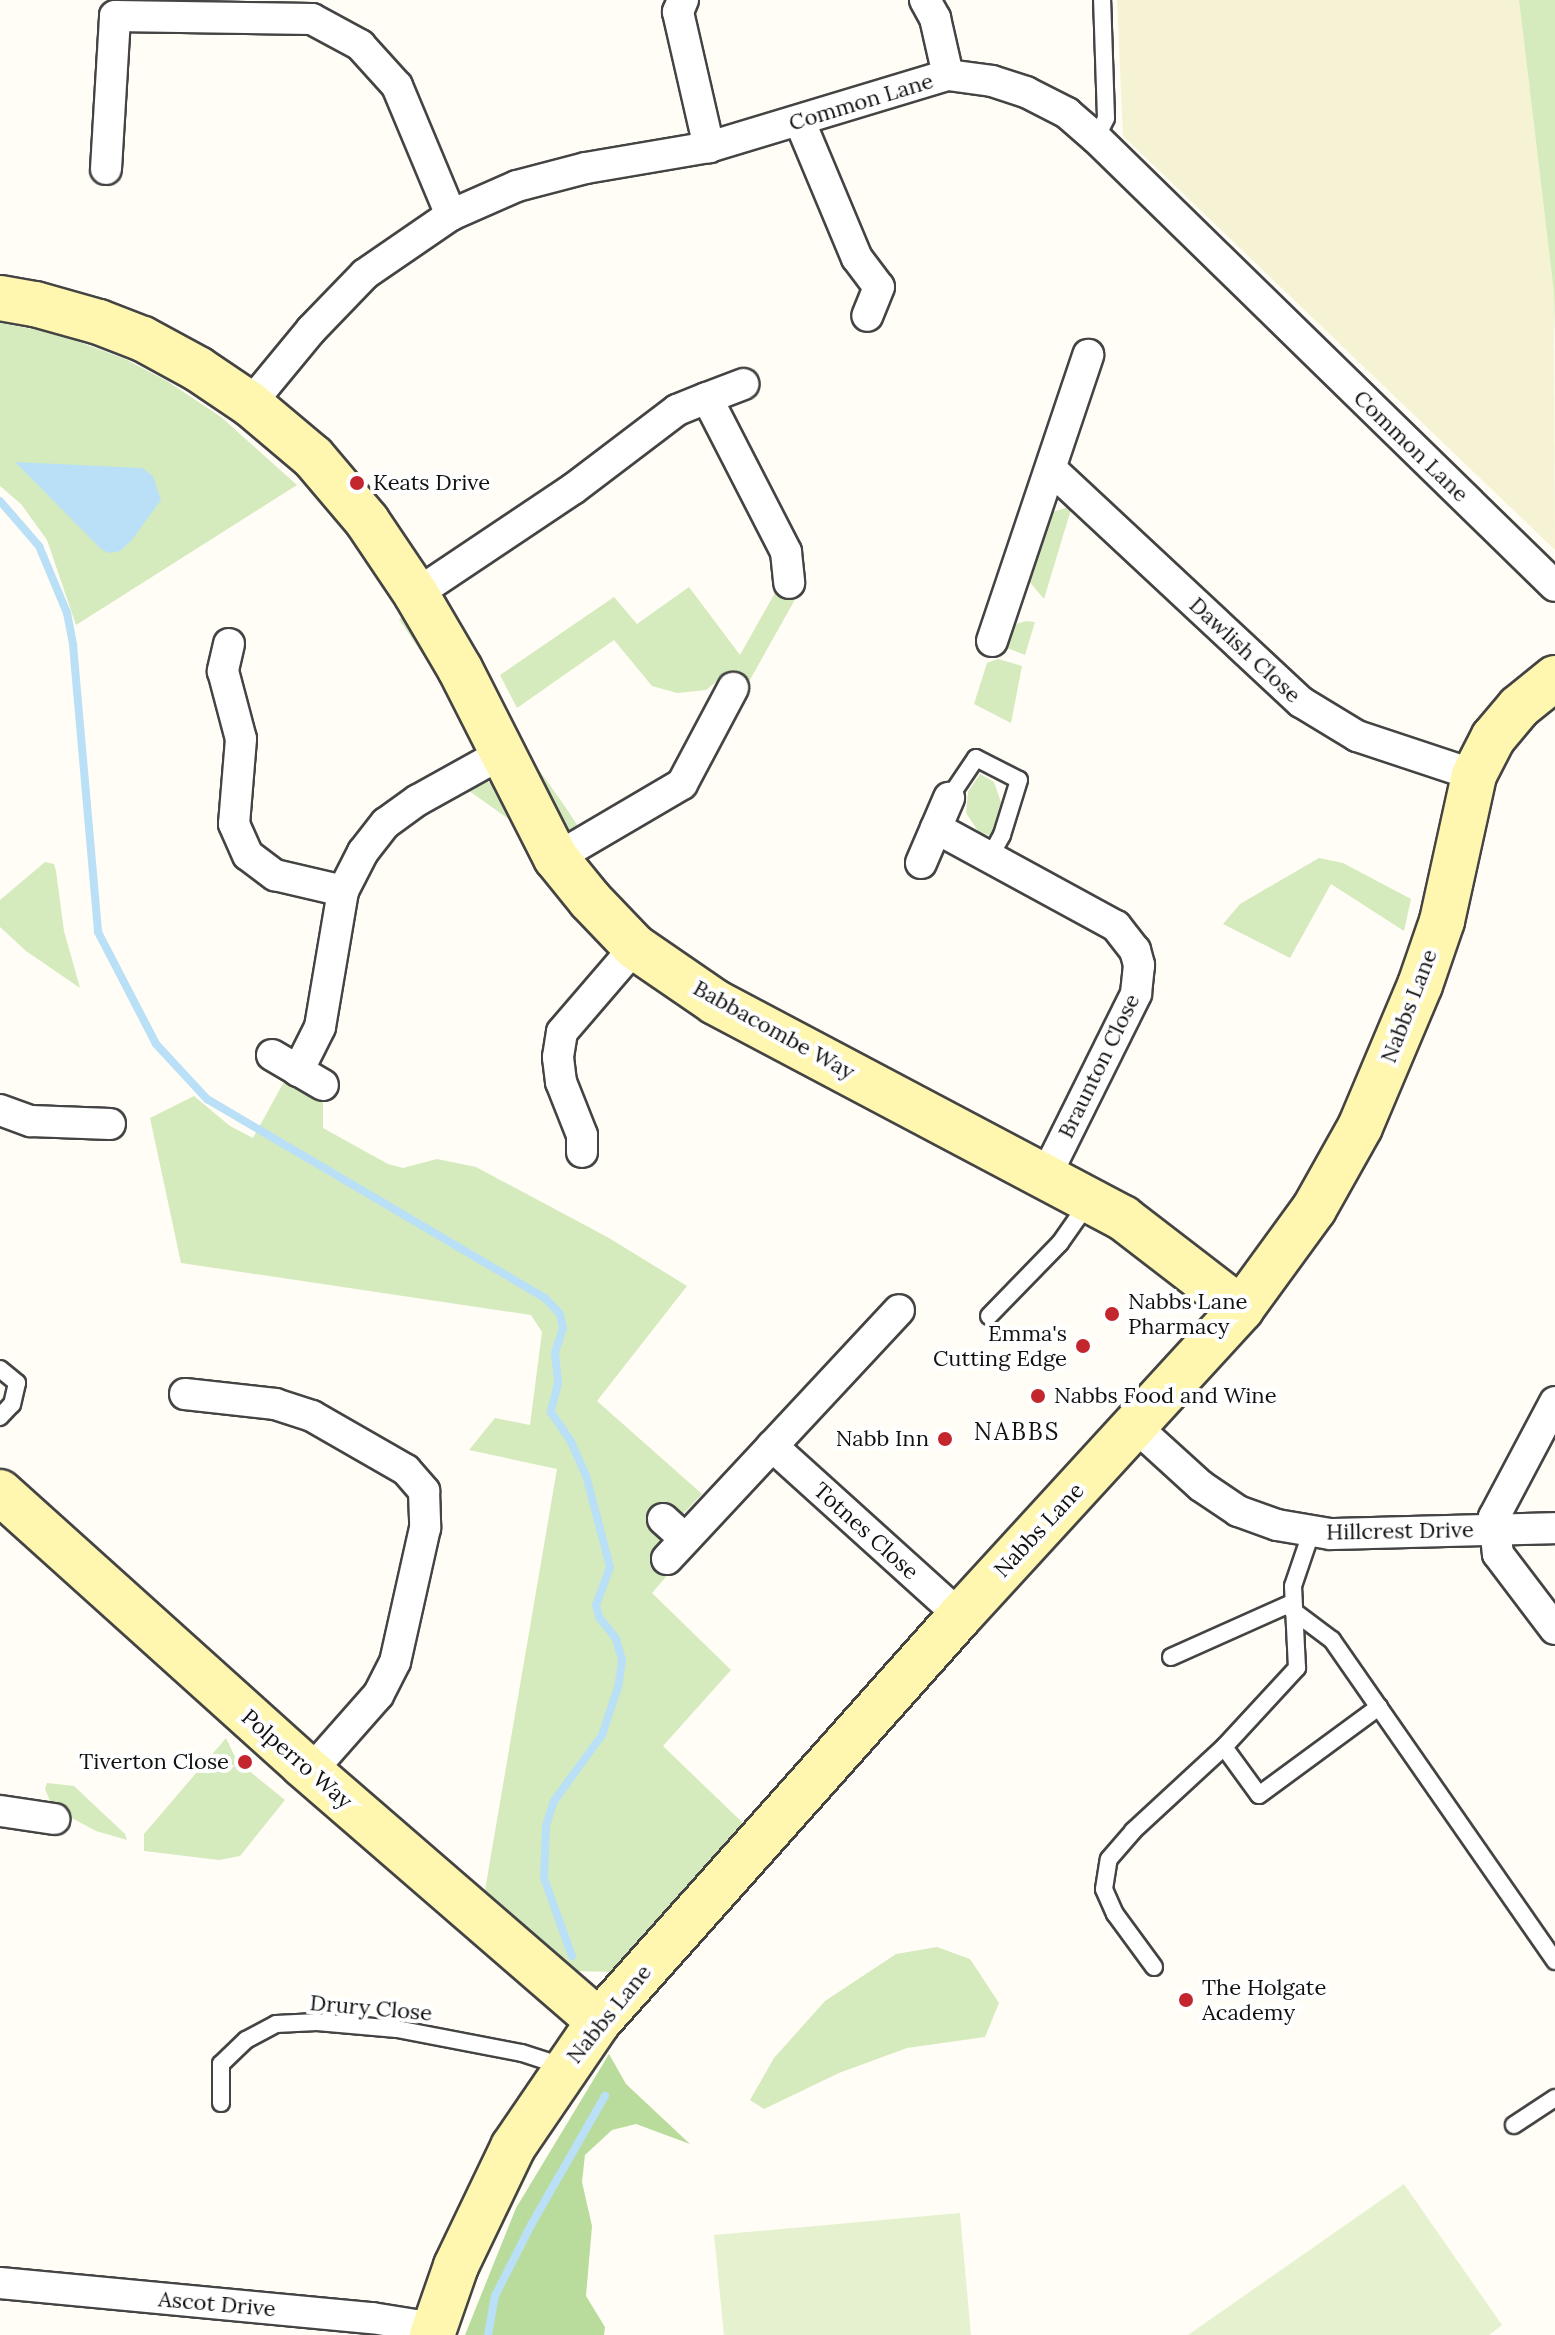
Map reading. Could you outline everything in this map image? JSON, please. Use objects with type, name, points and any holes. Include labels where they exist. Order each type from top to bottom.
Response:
[{"type":"street","points":[[683,0],[678,12],[709,147]]},
{"type":"street","points":[[925,0],[935,18],[948,75]]},
{"type":"street","points":[[106,169],[115,16],[312,19],[360,45],[397,86],[451,215]]},
{"type":"street","name":"Common Lane","points":[[250,404],[311,330],[365,274],[451,215],[517,186],[586,168],[709,147],[948,75],[992,81],[1026,92],[1067,113],[1096,138],[1555,586]]},
{"type":"street","points":[[800,122],[857,258],[879,287],[867,316]]},
{"type":"street","points":[[0,298],[35,304],[99,322],[143,339],[198,369],[250,404]]},
{"type":"street","points":[[992,641],[1088,355]]},
{"type":"street","points":[[416,594],[573,489],[677,410],[743,384]]},
{"type":"street","points":[[707,398],[786,552],[789,583]]},
{"type":"street","name":"Babbacombe Way","points":[[250,404],[313,457],[367,521],[416,594],[460,669],[556,858],[590,900],[635,947],[715,1002],[1091,1199],[1145,1234],[1241,1309]]},
{"type":"street","name":"Dawlish Close","points":[[1051,469],[1301,702],[1357,736],[1474,775]]},
{"type":"street","points":[[229,644],[223,671],[241,739],[234,824],[248,855],[275,875],[343,891]]},
{"type":"street","name":"Nabbs Lane","points":[[433,2332],[456,2266],[513,2147],[599,2021],[960,1616],[1241,1309],[1314,1209],[1360,1127],[1420,985],[1442,921],[1474,775],[1493,738],[1519,707],[1555,678]]},
{"type":"street","points":[[556,858],[682,784],[733,688]]},
{"type":"street","points":[[272,1055],[310,1078],[343,891],[363,852],[386,823],[418,800],[501,754]]},
{"type":"street","points":[[921,863],[949,798]]},
{"type":"street","name":"Braunton Close","points":[[936,828],[1116,926],[1128,937],[1139,965],[1136,994],[1046,1175]]},
{"type":"street","points":[[582,1152],[582,1135],[561,1082],[558,1057],[562,1032],[635,947]]},
{"type":"street","points":[[0,1110],[31,1121],[110,1124]]},
{"type":"street","points":[[672,1539],[772,1446],[899,1310]]},
{"type":"street","points":[[185,1394],[275,1404],[312,1416],[406,1470],[424,1491],[425,1528],[395,1662],[378,1695],[311,1771]]},
{"type":"street","points":[[1555,1402],[1494,1517],[1498,1554],[1555,1629]]},
{"type":"street","name":"Hillcrest Drive","points":[[1135,1426],[1201,1486],[1238,1511],[1311,1533],[1555,1528]]},
{"type":"street","name":"Totnes Close","points":[[772,1446],[960,1616]]},
{"type":"street","name":"Polperro Way","points":[[0,1492],[311,1771],[599,2021]]},
{"type":"street","points":[[0,1811],[54,1819]]},
{"type":"street","name":"Ascot Drive","points":[[0,2283],[372,2318],[433,2332]]},
{"type":"lane","points":[[1096,138],[1106,118],[1102,0]]},
{"type":"lane","points":[[949,798],[976,758],[1019,780],[1002,835],[989,858]]},
{"type":"lane","points":[[989,1316],[1060,1243],[1091,1199]]},
{"type":"lane","points":[[0,1369],[17,1383],[12,1404],[0,1417]]},
{"type":"lane","points":[[1154,1967],[1115,1914],[1104,1889],[1109,1859],[1133,1831],[1224,1747],[1297,1668],[1293,1586],[1311,1533]]},
{"type":"lane","points":[[1171,1657],[1292,1606]]},
{"type":"lane","points":[[1292,1606],[1332,1640],[1555,1961]]},
{"type":"lane","points":[[1224,1747],[1259,1795],[1379,1707]]},
{"type":"lane","name":"Drury Close","points":[[221,2103],[221,2064],[246,2040],[276,2024],[317,2022],[397,2029],[522,2053],[565,2067]]},
{"type":"lane","points":[[1514,2125],[1555,2098]]},
{"type":"shaded area","points":[[1117,0],[1519,0],[1554,293],[1555,550],[1123,136]]},
{"type":"green space","points":[[1519,0],[1555,0],[1555,335],[1554,293]]},
{"type":"green space","points":[[0,323],[58,334],[125,359],[167,381],[221,417],[297,485],[76,625],[47,540],[21,504],[0,486]]},
{"type":"green space","points":[[1072,506],[1044,599],[1028,580],[1037,547],[1052,512]]},
{"type":"green space","points":[[689,587],[740,655],[776,591],[797,596],[747,685],[721,678],[706,690],[677,693],[652,686],[614,640],[517,708],[500,675],[614,597],[637,624]]},
{"type":"green space","points":[[410,614],[465,718],[399,619]]},
{"type":"green space","points":[[1035,622],[1025,655],[1002,646],[1013,625]]},
{"type":"green space","points":[[998,659],[1022,666],[1011,723],[974,704],[987,663]]},
{"type":"green space","points":[[519,742],[564,805],[581,831],[568,834]]},
{"type":"green space","points":[[980,774],[994,782],[1005,814],[993,837],[978,831],[966,813],[968,792]]},
{"type":"green space","points":[[488,782],[499,788],[513,822],[465,788]]},
{"type":"green space","points":[[1319,858],[1343,863],[1411,899],[1404,931],[1331,884],[1290,958],[1223,924],[1240,904]]},
{"type":"green space","points":[[45,862],[54,864],[56,871],[64,931],[80,988],[26,951],[0,927],[0,900]]},
{"type":"green space","points":[[285,1080],[323,1101],[323,1128],[388,1164],[403,1168],[437,1159],[476,1167],[609,1238],[687,1286],[597,1401],[702,1494],[684,1513],[668,1507],[653,1522],[661,1539],[652,1552],[671,1571],[652,1593],[731,1670],[663,1746],[745,1825],[618,1972],[570,1971],[484,1896],[557,1469],[469,1450],[495,1418],[530,1425],[542,1332],[531,1315],[181,1263],[150,1118],[194,1096],[230,1126],[253,1138]]},
{"type":"green space","points":[[226,1738],[237,1761],[285,1800],[240,1856],[219,1860],[144,1851],[144,1834]]},
{"type":"green space","points":[[47,1783],[74,1786],[125,1834],[127,1840],[96,1831],[53,1808],[45,1789]]},
{"type":"green space","points":[[937,1947],[970,1959],[999,2003],[985,2037],[907,2048],[839,2073],[764,2109],[750,2100],[774,2058],[825,2001],[896,1954]]},
{"type":"green space","points":[[609,2054],[626,2084],[690,2144],[636,2124],[612,2130],[585,2155],[582,2182],[592,2226],[586,2296],[605,2327],[604,2335],[465,2335],[516,2208]]},
{"type":"green space","points":[[590,2059],[594,2068],[550,2129],[471,2291],[456,2335],[449,2335],[541,2132]]},
{"type":"green space","points":[[1404,2184],[1502,2325],[1489,2335],[1188,2335]]},
{"type":"green space","points":[[960,2213],[971,2335],[724,2335],[714,2235]]},
{"type":"water","points":[[15,462],[142,468],[153,476],[161,500],[131,541],[120,551],[109,553],[101,549]]},
{"type":"waterway","points":[[0,501],[39,546],[67,613],[73,645],[98,932],[156,1044],[207,1099],[545,1298],[560,1314],[563,1328],[555,1353],[558,1383],[551,1412],[571,1442],[586,1475],[610,1567],[596,1605],[599,1617],[616,1639],[622,1660],[618,1687],[602,1735],[554,1801],[546,1826],[544,1878],[572,1956]]},
{"type":"waterway","points":[[488,2335],[495,2296],[531,2225],[605,2096]]},
{"type":"place","name":"Keats Drive","points":[[357,483]]},
{"type":"place","name":"Nabbs Lane Pharmacy","points":[[1112,1314]]},
{"type":"place","name":"Emma's Cutting Edge","points":[[1083,1346]]},
{"type":"place","name":"Nabbs Food and Wine","points":[[1038,1396]]},
{"type":"place","name":"Nabb Inn","points":[[945,1439]]},
{"type":"place","name":"Tiverton Close","points":[[245,1762]]},
{"type":"place","name":"The Holgate Academy","points":[[1186,2000]]},
{"type":"district","name":"NABBS","points":[[1017,1432]]}]
